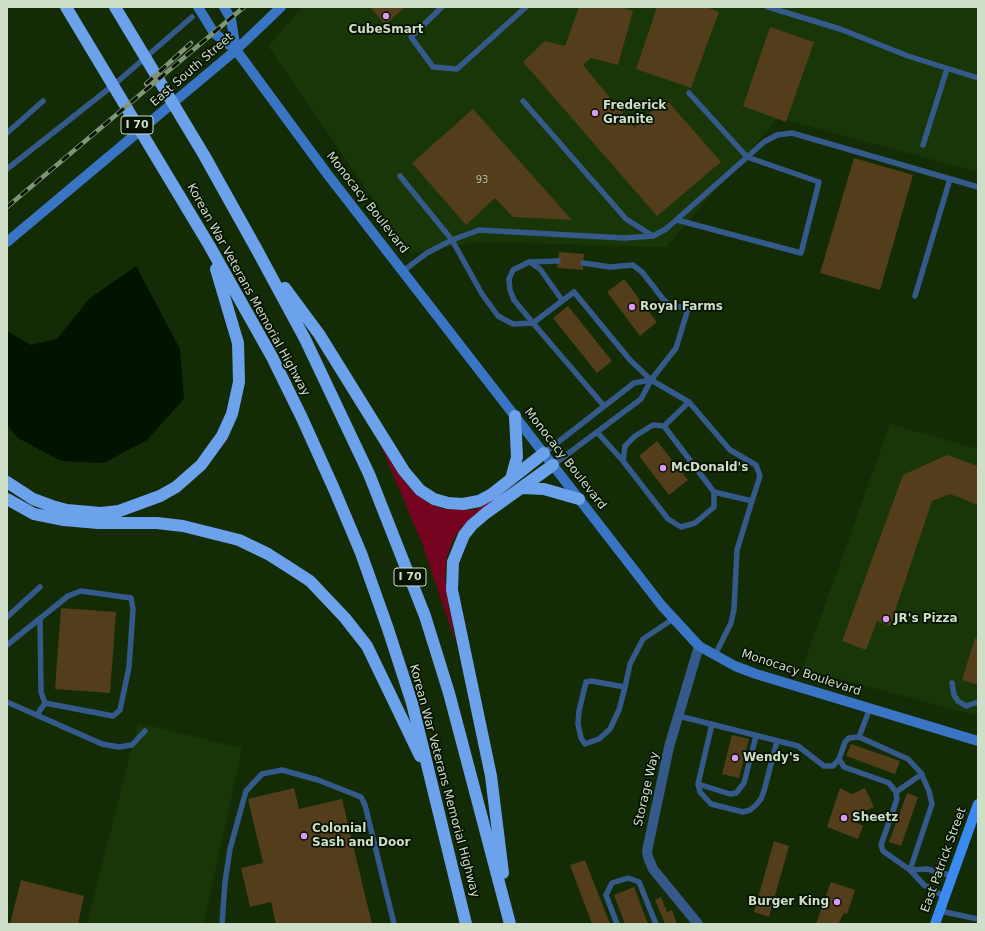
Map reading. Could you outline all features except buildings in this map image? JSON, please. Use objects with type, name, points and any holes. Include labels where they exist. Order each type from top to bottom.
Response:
[{"type":"highway","name":"Korean War Veterans Memorial Highway","points":[[66,7],[209,245],[272,357],[302,418],[334,489],[361,553],[412,703],[434,786],[466,924]]},
{"type":"highway","name":"Korean War Veterans Memorial Highway","points":[[115,7],[204,155],[257,250],[335,398],[369,474],[425,616],[449,693],[510,924]]},
{"type":"highway","points":[[7,482],[33,499],[52,506],[67,510],[101,513],[119,511],[160,496],[176,487],[201,465],[222,436],[232,414],[239,382],[238,343],[209,245]]},
{"type":"highway","points":[[257,250],[319,334],[404,470],[420,490],[434,499],[448,503],[463,504],[480,501],[492,494],[544,452]]},
{"type":"highway","points":[[510,480],[517,457],[515,416]]},
{"type":"highway","points":[[510,924],[491,776],[458,619],[451,575],[453,562],[464,535],[486,513],[553,465]]},
{"type":"highway","points":[[521,488],[544,489],[579,498]]},
{"type":"highway","points":[[7,499],[34,514],[64,520],[98,523],[157,523],[190,528],[239,540],[268,554],[290,568],[310,582],[345,618],[367,646],[434,786]]},
{"type":"main road","name":"Monocacy Boulevard","points":[[198,7],[214,33],[236,50],[328,175],[673,619],[699,646],[714,656],[756,674],[978,741]]},
{"type":"main road","name":"Monocacy Boulevard","points":[[224,7],[231,19],[236,50]]},
{"type":"main road","name":"East South Street","points":[[7,242],[236,50],[281,7]]},
{"type":"main road","name":"East Patrick Street","points":[[935,924],[978,804]]},
{"type":"street","name":"Storage Way","points":[[698,924],[653,869],[647,851],[670,747],[699,646]]},
{"type":"lane","points":[[442,7],[411,36],[433,67],[457,69],[526,7]]},
{"type":"lane","points":[[768,7],[840,29],[947,69],[978,78]]},
{"type":"lane","points":[[7,169],[116,83],[192,17]]},
{"type":"lane","points":[[923,145],[947,69]]},
{"type":"lane","points":[[676,220],[801,253],[819,182],[747,157],[689,93]]},
{"type":"lane","points":[[7,133],[44,101]]},
{"type":"lane","points":[[523,101],[626,219],[653,236]]},
{"type":"lane","points":[[403,271],[427,253],[452,240],[479,230],[624,238],[653,236],[666,230],[764,142],[777,135],[792,133],[978,187]]},
{"type":"lane","points":[[400,176],[452,240],[482,294],[498,316],[513,324],[533,323],[574,292],[630,360],[651,380],[689,402],[730,450],[756,465],[760,476],[737,550],[734,609],[731,623],[714,656]]},
{"type":"lane","points":[[915,296],[950,179]]},
{"type":"lane","points":[[558,261],[529,262],[513,270],[509,279],[510,290],[514,300],[604,406]]},
{"type":"lane","points":[[529,262],[540,269],[562,300]]},
{"type":"lane","points":[[553,465],[641,399],[651,380],[676,348],[688,309],[669,304],[663,299],[642,272],[633,265],[610,266],[583,264]]},
{"type":"lane","points":[[544,452],[634,384],[651,380]]},
{"type":"lane","points":[[664,426],[689,402]]},
{"type":"lane","points":[[597,432],[623,461],[668,519],[681,527],[695,523],[714,507],[714,492],[664,426],[653,425],[635,436],[625,446],[623,461]]},
{"type":"lane","points":[[714,492],[752,502]]},
{"type":"lane","points":[[7,617],[40,587]]},
{"type":"lane","points":[[7,644],[68,596],[81,591],[131,598],[133,609],[129,667],[120,710],[113,716],[45,703]]},
{"type":"lane","points":[[40,618],[41,692],[45,703]]},
{"type":"lane","points":[[625,687],[591,681],[586,682],[579,711],[578,724],[581,738],[585,744],[592,743],[599,739],[610,729],[619,710],[625,687],[630,664],[644,639],[673,619]]},
{"type":"lane","points":[[952,683],[954,695],[958,701],[966,706],[978,702]]},
{"type":"lane","points":[[7,702],[102,744],[118,748],[132,745],[145,731]]},
{"type":"lane","points":[[37,714],[45,703]]},
{"type":"lane","points":[[859,737],[870,708]]},
{"type":"lane","points":[[679,716],[798,746],[824,766],[833,766],[839,759],[848,738],[859,737],[908,759],[922,774],[929,791],[932,804],[910,870]]},
{"type":"lane","points":[[712,724],[698,784],[700,792],[711,804],[743,812],[750,810],[761,800],[777,741]]},
{"type":"lane","points":[[698,784],[730,794],[736,793],[741,789],[744,783],[756,736]]},
{"type":"lane","points":[[839,759],[844,767],[889,783],[896,792],[897,799],[881,845],[883,850],[910,870],[924,886],[945,897]]},
{"type":"lane","points":[[222,924],[225,882],[230,849],[246,791],[254,780],[262,774],[282,770],[318,780],[361,797],[365,805],[394,924]]},
{"type":"lane","points":[[896,792],[922,774]]},
{"type":"lane","points":[[910,870],[927,870],[952,876]]},
{"type":"lane","points":[[617,924],[606,895],[612,883],[628,878],[639,882],[656,924]]},
{"type":"lane","points":[[940,911],[978,919]]},
{"type":"shaded area","points":[[303,7],[978,7],[978,172],[778,118],[666,247],[477,242],[410,253],[268,46]]},
{"type":"shaded area","points":[[136,266],[180,349],[184,399],[147,440],[104,463],[61,461],[18,438],[7,425],[7,331],[31,345],[57,339],[89,299]]},
{"type":"shaded area","points":[[890,424],[978,449],[978,716],[802,669]]},
{"type":"shaded area","points":[[380,444],[399,475],[415,494],[432,505],[443,509],[476,510],[505,491],[506,493],[474,515],[462,527],[454,538],[447,556],[445,575],[447,597],[456,644],[422,543]]},
{"type":"shaded area","points":[[138,723],[242,748],[204,924],[87,924]]},
{"type":"railway","points":[[7,207],[244,7]]},
{"type":"railway","points":[[146,84],[191,43]]},
{"type":"place","name":"CubeSmart","points":[[386,16]]},
{"type":"place","name":"Frederick Granite","points":[[595,113]]},
{"type":"place","name":"Royal Farms","points":[[632,307]]},
{"type":"place","name":"McDonald's","points":[[663,468]]},
{"type":"place","name":"JR's Pizza","points":[[886,619]]},
{"type":"place","name":"Wendy's","points":[[735,758]]},
{"type":"place","name":"Sheetz","points":[[844,818]]},
{"type":"place","name":"Colonial Sash and Door","points":[[304,836]]},
{"type":"place","name":"Burger King","points":[[837,902]]}]
